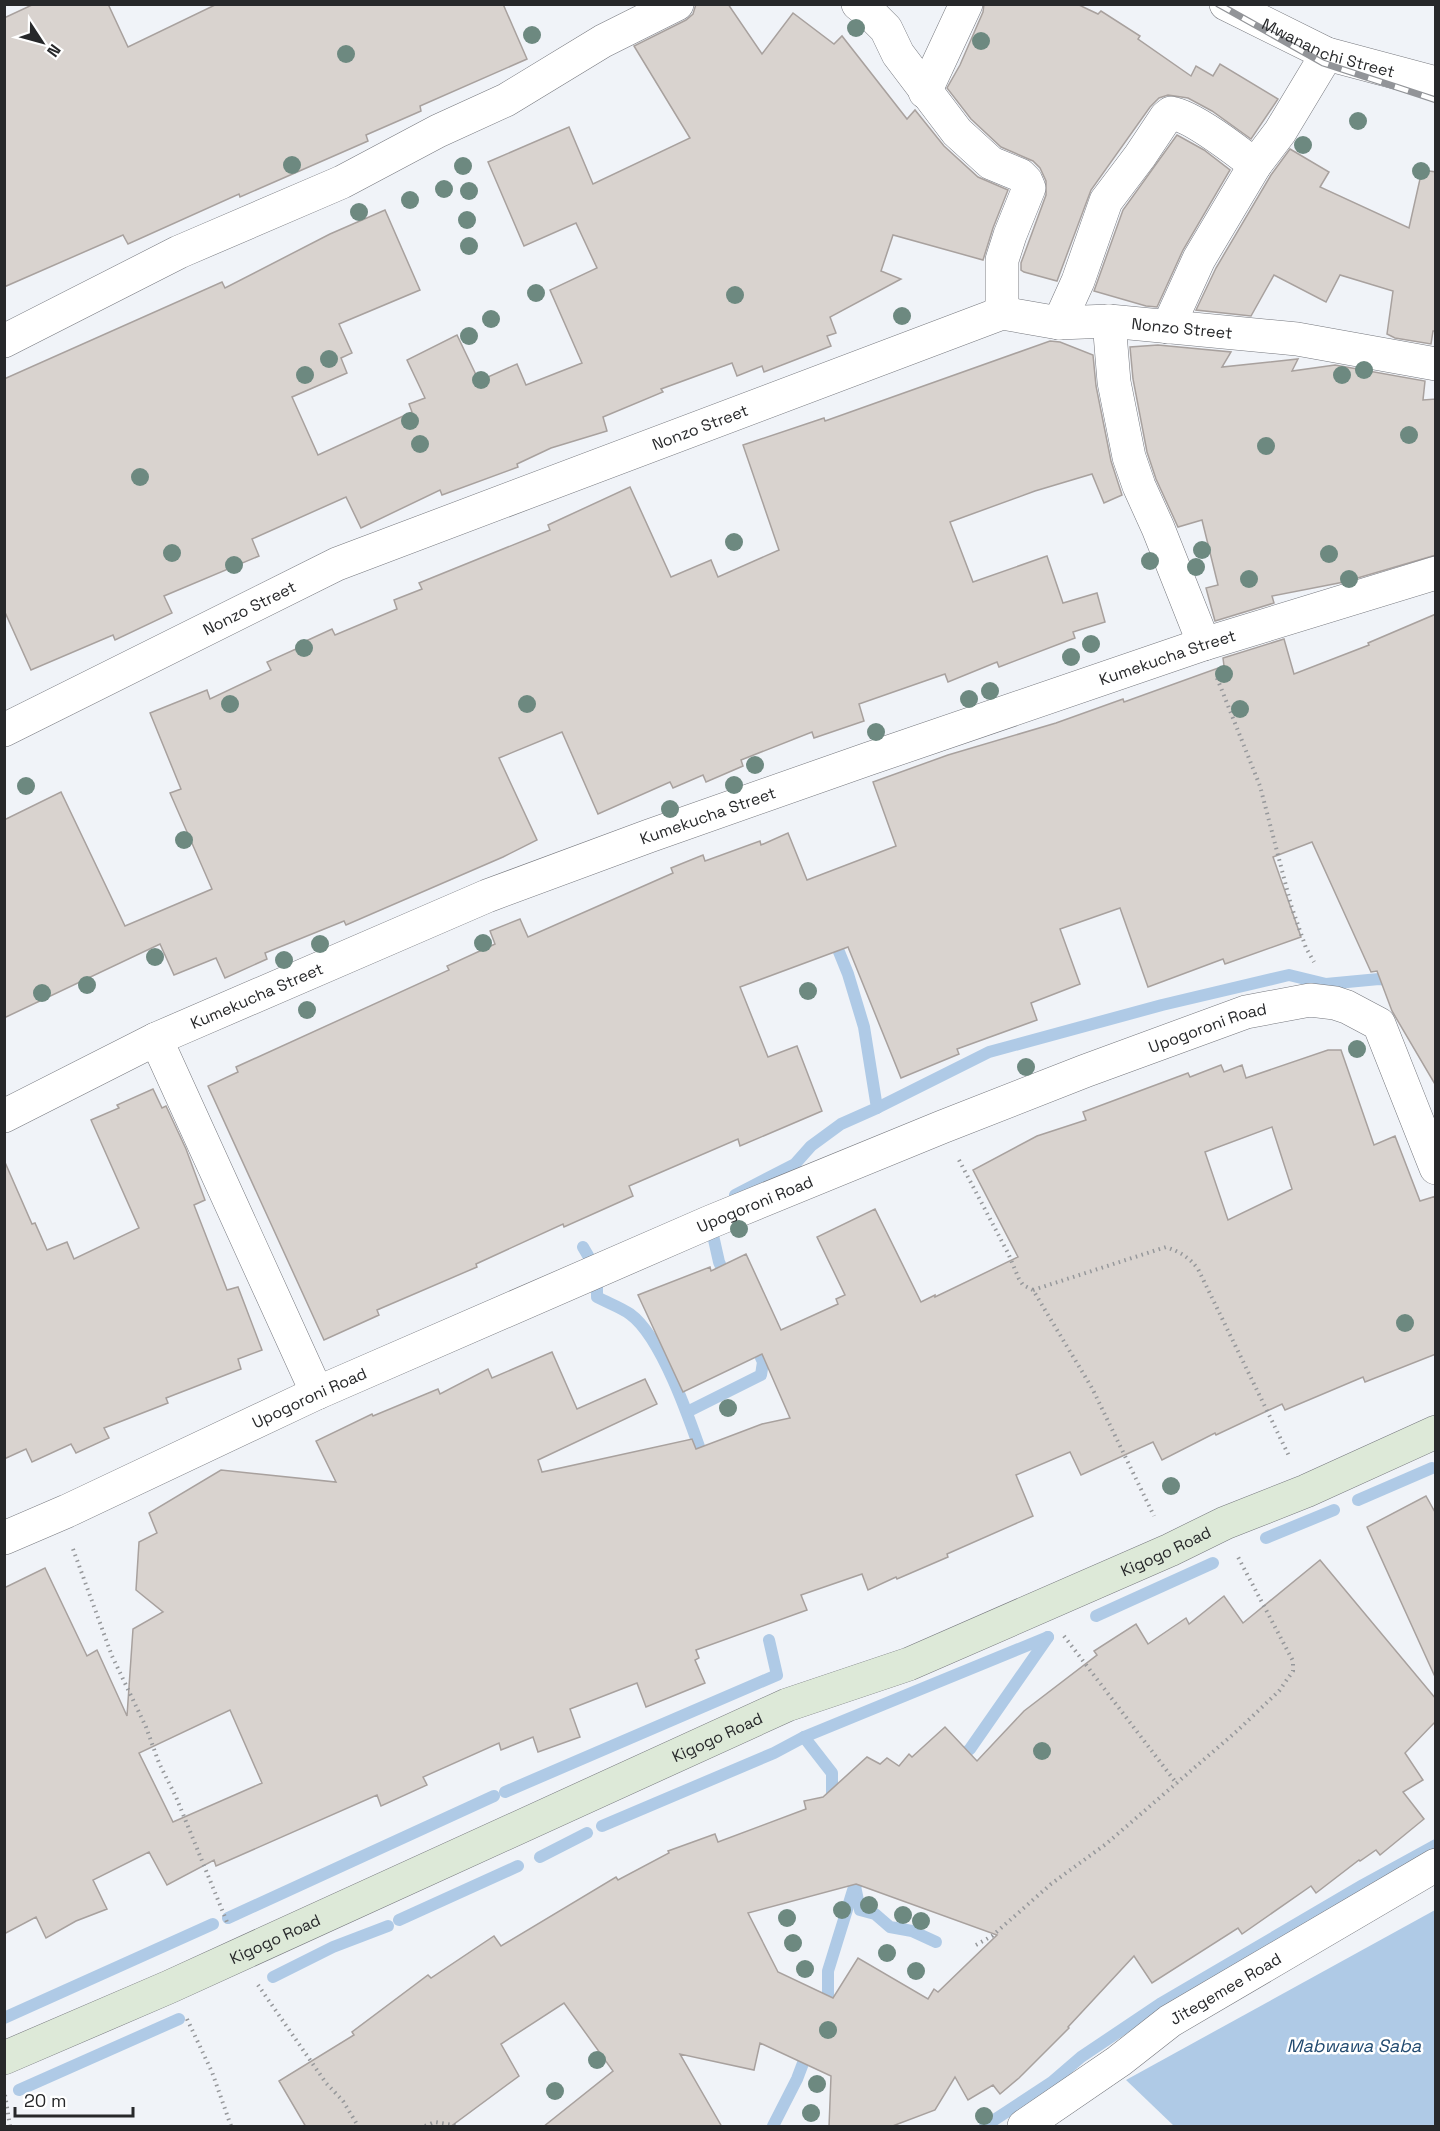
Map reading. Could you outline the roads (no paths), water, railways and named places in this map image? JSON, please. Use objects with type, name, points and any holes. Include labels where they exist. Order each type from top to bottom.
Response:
[{"type":"main road","name":"Kigogo Road","points":[[4,2058],[169,1987],[787,1705],[909,1664],[1436,1432]]},
{"type":"street","points":[[4,341],[179,252],[342,182],[438,131],[506,100],[603,41],[676,4]]},
{"type":"street","points":[[858,4],[886,29],[898,54],[957,132],[980,155],[991,163],[1020,175],[1028,185],[1029,188],[1002,260],[1002,313]]},
{"type":"street","points":[[925,92],[966,4]]},
{"type":"street","name":"Mwananchi Street","points":[[1226,4],[1327,54],[1436,83]]},
{"type":"street","points":[[1168,327],[1199,259],[1255,165],[1280,132],[1327,54]]},
{"type":"street","points":[[1059,323],[1078,281],[1106,201],[1166,117],[1171,113],[1176,114],[1196,124],[1255,165]]},
{"type":"street","name":"Nonzo Street","points":[[4,730],[337,564],[1002,313],[1059,323],[1109,321],[1297,339],[1436,364]]},
{"type":"street","points":[[1109,321],[1114,382],[1129,457],[1138,486],[1162,538],[1204,644]]},
{"type":"street","name":"Kumekucha Street","points":[[4,1116],[156,1039],[487,896],[649,836],[1204,644],[1436,573]]},
{"type":"street","name":"Upogoroni Road","points":[[4,1538],[67,1511],[317,1393],[710,1222],[942,1127],[1246,1012],[1310,1000],[1347,1007],[1379,1024],[1436,1168]]},
{"type":"street","points":[[156,1039],[317,1393]]},
{"type":"street","name":"Jitegemee Road","points":[[1024,2127],[1119,2061],[1170,2021],[1436,1865]]},
{"type":"water","name":"Mabwawa Saba","points":[[1435,1910],[1435,2126],[1174,2126],[1126,2080]]},
{"type":"waterway","points":[[735,1195],[795,1164],[811,1146],[841,1124],[877,1108],[864,1027],[848,974],[833,937]]},
{"type":"waterway","points":[[877,1108],[989,1052],[1162,1005],[1289,975],[1326,984],[1379,979],[1397,981]]},
{"type":"waterway","points":[[710,1222],[719,1262],[727,1280]]},
{"type":"waterway","points":[[583,1247],[597,1271],[597,1297],[630,1314],[642,1325],[653,1341],[674,1382],[704,1461]]},
{"type":"waterway","points":[[687,1412],[761,1375],[763,1362],[753,1340]]},
{"type":"waterway","points":[[1358,1500],[1432,1468]]},
{"type":"waterway","points":[[1266,1538],[1334,1510]]},
{"type":"waterway","points":[[1096,1616],[1213,1563]]},
{"type":"waterway","points":[[956,1761],[970,1749],[1048,1637]]},
{"type":"waterway","points":[[602,1826],[774,1753],[804,1737],[1048,1637]]},
{"type":"waterway","points":[[505,1792],[777,1675],[769,1640]]},
{"type":"waterway","points":[[804,1737],[832,1773],[832,1804]]},
{"type":"waterway","points":[[228,1918],[494,1796]]},
{"type":"waterway","points":[[540,1857],[587,1833]]},
{"type":"waterway","points":[[985,2126],[1052,2082],[1081,2057],[1160,2004],[1436,1845]]},
{"type":"waterway","points":[[399,1920],[518,1866]]},
{"type":"waterway","points":[[865,1873],[855,1886],[860,1910],[875,1914],[890,1927],[912,1931],[936,1942]]},
{"type":"waterway","points":[[824,2012],[828,2000],[828,1971],[854,1887]]},
{"type":"waterway","points":[[4,2018],[213,1924]]},
{"type":"waterway","points":[[273,1977],[333,1947],[388,1926]]},
{"type":"waterway","points":[[19,2090],[179,2019]]},
{"type":"waterway","points":[[773,2126],[797,2079],[808,2050]]},
{"type":"railway","points":[[1218,4],[1323,63],[1436,100]]}]
